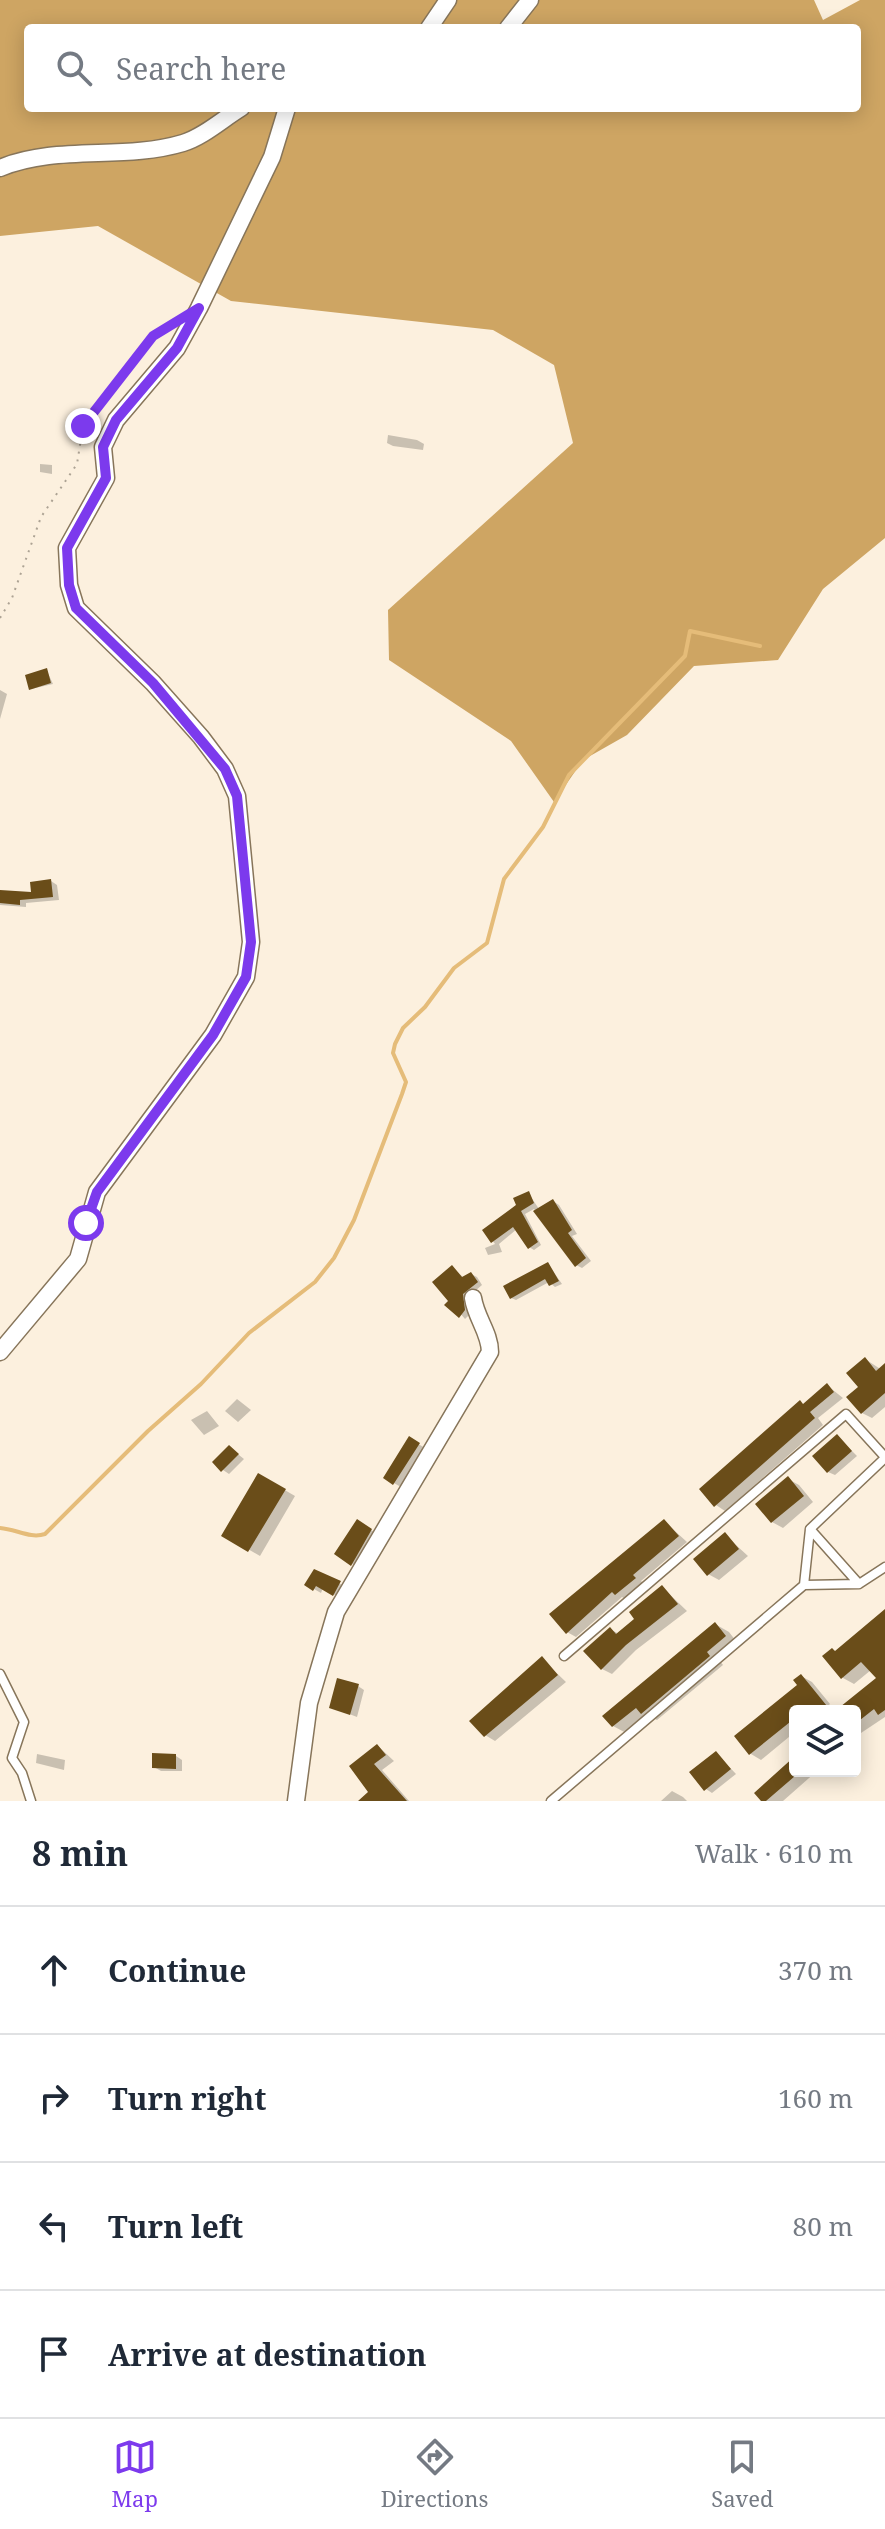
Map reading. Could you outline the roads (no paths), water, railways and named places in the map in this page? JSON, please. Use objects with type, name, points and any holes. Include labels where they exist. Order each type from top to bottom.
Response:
[{"type":"street","points":[[432,24],[448,0]]},
{"type":"street","points":[[511,24],[530,0]]},
{"type":"street","points":[[0,168],[47,155],[140,153],[186,142],[235,112]]},
{"type":"street","points":[[0,1352],[67,1276],[78,1259],[97,1192],[213,1035],[246,977],[251,942],[237,796],[225,769],[201,737],[76,608],[69,585],[67,548],[106,478],[103,447],[116,420],[177,348],[272,157],[286,112]]},
{"type":"street","points":[[296,1801],[309,1703],[336,1612],[490,1352],[490,1338],[476,1316],[473,1298]]},
{"type":"lane","points":[[564,1656],[846,1414],[885,1458],[810,1529],[804,1585]]},
{"type":"lane","points":[[810,1529],[859,1584]]},
{"type":"lane","points":[[551,1801],[804,1585],[859,1584],[885,1567]]},
{"type":"lane","points":[[0,1674],[24,1722],[12,1758],[22,1773],[31,1801]]},
{"type":"waterway","points":[[0,1528],[34,1535],[45,1534],[148,1431],[201,1384],[249,1333],[315,1282],[334,1258],[354,1220],[402,1094],[406,1082],[393,1053],[403,1028],[425,1007],[454,968],[487,943],[504,879],[543,827],[569,775],[685,656],[690,631],[760,646]]}]
